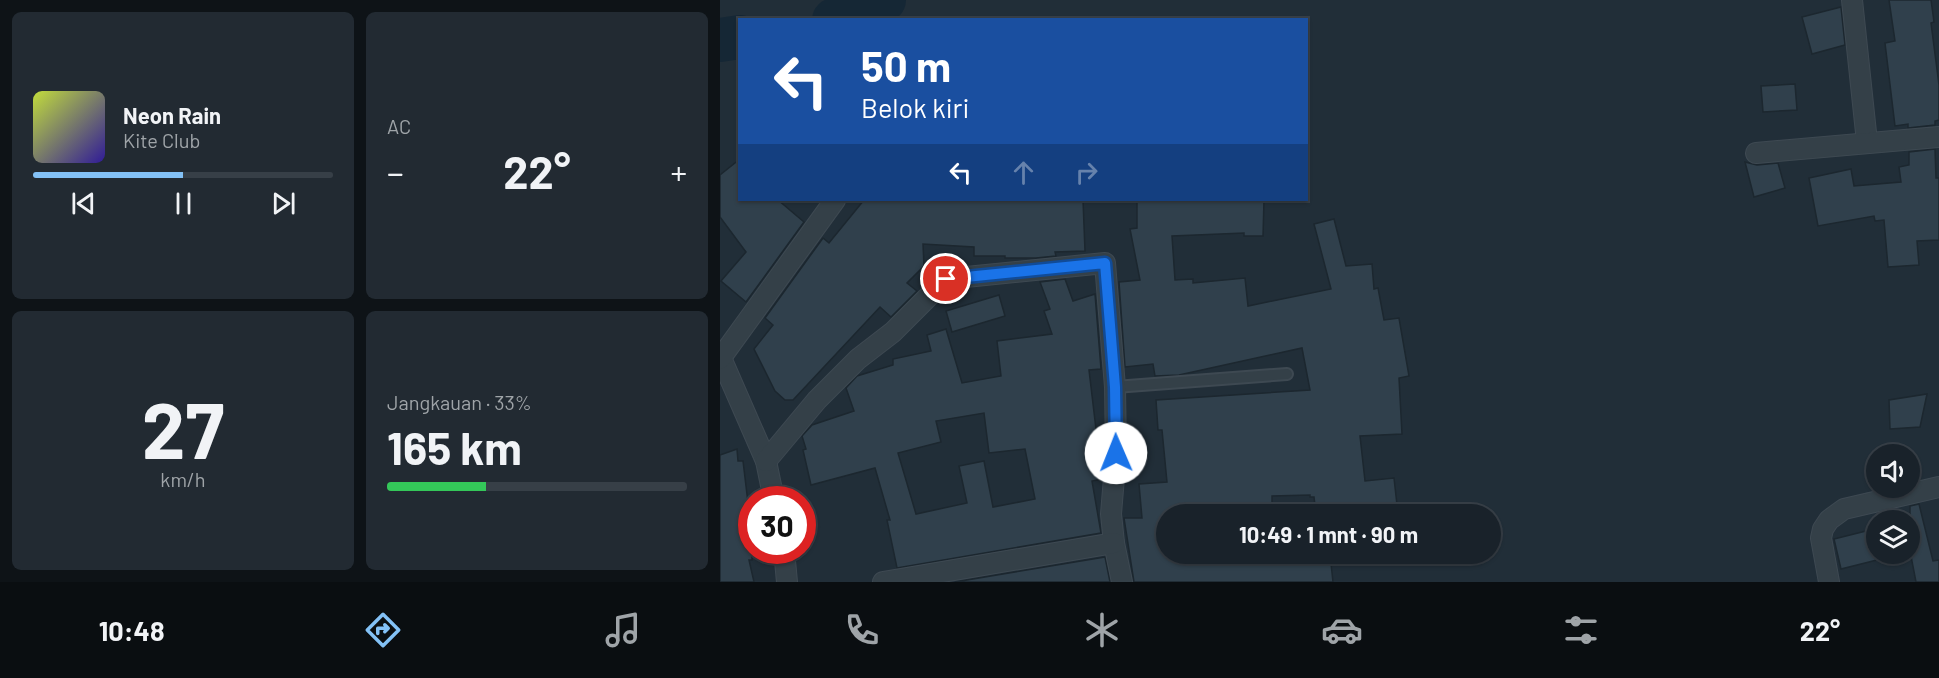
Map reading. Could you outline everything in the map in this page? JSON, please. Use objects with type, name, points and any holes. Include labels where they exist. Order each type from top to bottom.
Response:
[{"type":"street","points":[[1852,0],[1867,142]]},
{"type":"street","points":[[1756,153],[1939,137]]},
{"type":"street","points":[[771,486],[766,461],[720,358],[834,201]]},
{"type":"street","points":[[766,461],[817,400],[858,359],[893,332],[946,279],[1105,263],[1115,387],[1116,453],[1111,514],[1122,582]]},
{"type":"street","points":[[1829,582],[1821,538],[1829,519],[1844,509],[1939,487]]},
{"type":"street","points":[[883,582],[1114,543]]},
{"type":"street","points":[[785,564],[787,582]]},
{"type":"lane","points":[[1115,387],[1287,374]]},
{"type":"building","points":[[1889,0],[1931,0],[1934,22],[1931,23],[1939,85],[1939,120],[1935,121],[1935,125],[1908,128],[1908,124],[1895,126],[1885,43],[1895,41]]},
{"type":"building","points":[[1841,7],[1845,45],[1812,54],[1802,17]]},
{"type":"building","points":[[1795,84],[1797,110],[1763,112],[1761,86]]},
{"type":"building","points":[[1935,149],[1936,178],[1939,178],[1939,240],[1917,241],[1919,265],[1888,267],[1884,220],[1875,221],[1874,216],[1818,226],[1809,178],[1851,169],[1854,186],[1901,182],[1899,167],[1909,165],[1909,152]]},
{"type":"building","points":[[738,161],[738,201],[779,201],[804,222],[746,302],[721,281],[746,252],[720,217],[720,175]]},
{"type":"building","points":[[1745,162],[1757,165],[1778,163],[1785,188],[1754,197]]},
{"type":"building","points":[[863,201],[1083,201],[1085,251],[1055,252],[1056,256],[1036,258],[1005,258],[1005,256],[974,256],[974,247],[923,244],[924,266],[907,283],[917,291],[891,317],[880,307],[793,400],[785,400],[775,391],[754,349],[773,325],[765,318],[823,238],[829,243]]},
{"type":"building","points":[[1137,201],[1264,201],[1263,236],[1244,236],[1244,233],[1172,236],[1175,280],[1193,279],[1193,283],[1245,278],[1248,306],[1331,289],[1314,224],[1334,219],[1346,266],[1372,264],[1374,289],[1378,288],[1384,320],[1399,318],[1409,376],[1399,378],[1402,434],[1360,436],[1365,481],[1394,478],[1397,504],[1315,504],[1314,497],[1310,495],[1272,496],[1272,504],[1156,504],[1156,564],[1331,564],[1333,582],[1134,582],[1124,518],[1142,518],[1139,484],[1167,482],[1162,430],[1158,430],[1156,400],[1310,390],[1302,348],[1179,375],[1155,376],[1153,364],[1125,367],[1119,282],[1140,280],[1130,229],[1137,228]]},
{"type":"building","points":[[1065,279],[1073,301],[1095,294],[1101,369],[1089,370],[1098,446],[1102,445],[1104,457],[1102,479],[1092,481],[1101,533],[897,568],[887,520],[890,520],[875,468],[811,485],[802,436],[812,425],[854,411],[846,388],[857,376],[893,365],[893,359],[931,351],[927,335],[946,329],[962,383],[1001,376],[997,341],[1052,334],[1044,311],[1050,309],[1040,282]],"holes":[[[984,413],[989,453],[1025,449],[1035,499],[993,507],[984,461],[959,466],[967,503],[916,514],[898,453],[941,442],[936,421]]]},
{"type":"building","points":[[999,295],[1005,316],[952,332],[946,311]]},
{"type":"building","points":[[1927,394],[1920,427],[1890,429],[1889,400]]},
{"type":"building","points":[[737,449],[738,461],[743,461],[746,486],[738,486],[738,564],[750,564],[754,582],[720,582],[720,455]]},
{"type":"building","points":[[1919,504],[1933,561],[1939,560],[1939,582],[1916,582],[1913,564],[1920,564],[1920,510],[1910,510],[1910,506]]},
{"type":"building","points":[[1866,531],[1866,563],[1841,569],[1834,539]]},
{"type":"building","points":[[1105,557],[1110,582],[955,582]]},
{"type":"waterway","points":[[839,18],[884,0]]},
{"type":"waterway","points":[[720,40],[738,37]]},
{"type":"route","points":[[946,279],[1105,263],[1115,387],[1116,453]]}]
